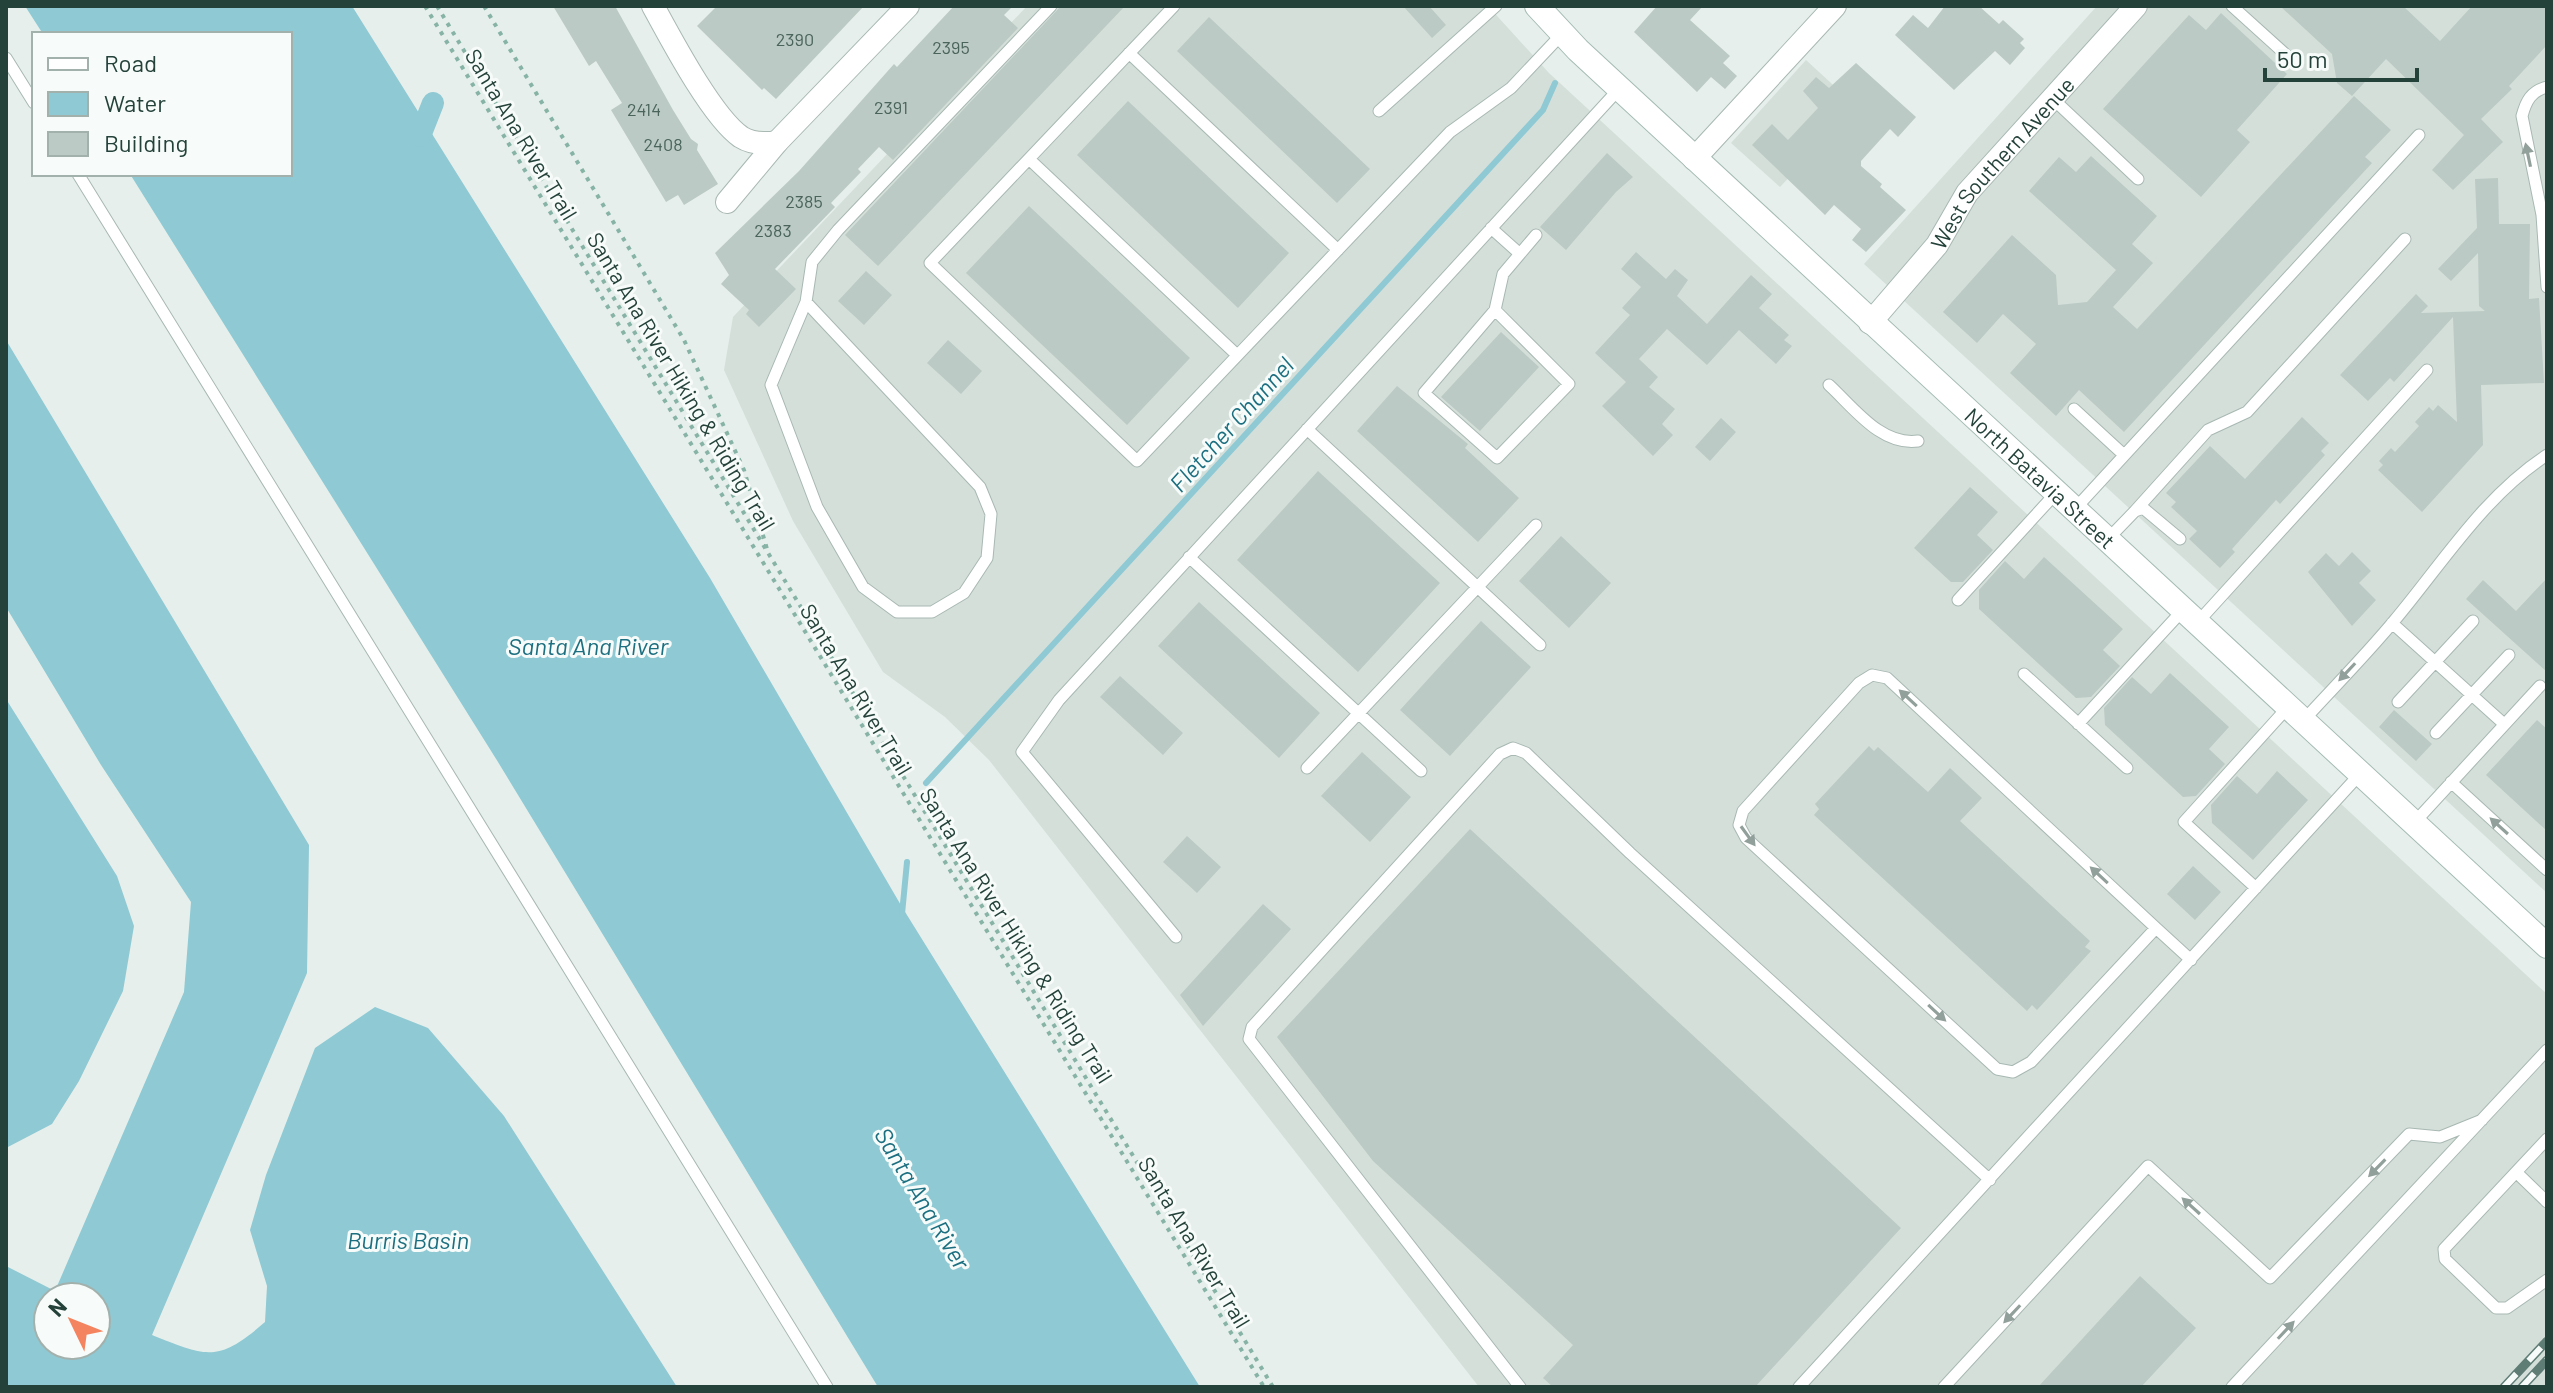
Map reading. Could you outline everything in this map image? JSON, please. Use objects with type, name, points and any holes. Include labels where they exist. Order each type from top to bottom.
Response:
[{"type":"main road","name":"North Batavia Street","points":[[1537,6],[1562,34],[1870,323],[2547,946]]},
{"type":"street","points":[[727,202],[777,142],[908,6]]},
{"type":"street","points":[[1694,159],[1835,6]]},
{"type":"street","name":"West Southern Avenue","points":[[1870,323],[1937,245],[1967,193],[2136,6]]},
{"type":"street","points":[[659,9],[724,122],[743,139],[760,144],[777,142]]},
{"type":"lane","points":[[806,302],[980,487],[991,514],[987,558],[964,593],[932,612],[897,612],[863,587],[817,507],[771,385],[806,302],[812,262],[838,230],[1051,6]]},
{"type":"lane","points":[[1174,6],[930,263],[1137,461],[1450,132],[1511,88],[1562,34]]},
{"type":"lane","points":[[1379,111],[1496,6]]},
{"type":"lane","points":[[2232,6],[2294,62]]},
{"type":"lane","points":[[1129,53],[1338,250]]},
{"type":"lane","points":[[6,58],[32,100]]},
{"type":"lane","points":[[2547,87],[2537,89],[2526,101],[2522,116],[2542,215],[2547,287]]},
{"type":"lane","points":[[1176,937],[1022,752],[1059,700],[1619,88]]},
{"type":"lane","points":[[2053,99],[2138,179]]},
{"type":"lane","points":[[1958,600],[2064,502],[2124,455],[2419,135]]},
{"type":"lane","points":[[1029,159],[1237,355]]},
{"type":"lane","points":[[79,176],[827,1387]]},
{"type":"lane","points":[[1491,228],[1519,253]]},
{"type":"lane","points":[[1495,310],[1569,384],[1497,458],[1424,393],[1495,310],[1503,274],[1536,235]]},
{"type":"lane","points":[[2107,541],[2208,430],[2247,412],[2405,239]]},
{"type":"lane","points":[[2078,724],[2190,617],[2427,370]]},
{"type":"lane","points":[[1829,385],[1887,436],[1901,443],[1918,441]]},
{"type":"lane","points":[[2074,409],[2124,455]]},
{"type":"lane","points":[[1307,429],[1540,645]]},
{"type":"lane","points":[[2256,888],[2184,822],[2392,623],[2435,565],[2520,473],[2547,455]]},
{"type":"lane","points":[[2135,511],[2143,508],[2180,539]]},
{"type":"lane","points":[[1307,768],[1536,525]]},
{"type":"lane","points":[[1189,557],[1421,771]]},
{"type":"lane","points":[[2398,702],[2473,621]]},
{"type":"lane","points":[[2392,623],[2504,724]]},
{"type":"lane","points":[[2436,733],[2509,655]]},
{"type":"lane","points":[[2024,674],[2127,768]]},
{"type":"lane","points":[[2156,928],[2031,1062],[2013,1072],[1997,1069],[1746,838],[1739,825],[1743,811],[1859,683],[1872,675],[1887,678],[2191,960]]},
{"type":"lane","points":[[2414,823],[2540,686]]},
{"type":"lane","points":[[1520,1387],[1249,1039],[1252,1027],[1500,754],[1513,748],[1526,753],[1630,853],[1990,1180]]},
{"type":"lane","points":[[1799,1387],[2360,774]]},
{"type":"lane","points":[[2451,782],[2547,870]]},
{"type":"lane","points":[[2232,1387],[2547,1050]]},
{"type":"lane","points":[[1944,1387],[2148,1166],[2270,1278],[2409,1134],[2440,1137],[2482,1120]]},
{"type":"lane","points":[[2547,1139],[2451,1236],[2444,1249],[2445,1259],[2496,1308],[2507,1308],[2547,1280]]},
{"type":"lane","points":[[2516,1172],[2547,1202]]},
{"type":"path","name":"Santa Ana River Trail","points":[[425,6],[1264,1387]]},
{"type":"path","name":"Santa Ana River Hiking & Riding Trail","points":[[437,6],[1273,1387]]},
{"type":"path","points":[[484,6],[684,340],[744,470],[768,556]]},
{"type":"shaded area","points":[[1027,6],[1488,6],[1549,73],[2547,994],[2547,1387],[1479,1387],[989,760],[945,717],[883,672],[793,521],[724,370],[733,317]]},
{"type":"shaded area","points":[[2097,6],[2547,6],[2547,893],[1864,264]]},
{"type":"shaded area","points":[[1806,60],[1856,106],[1780,187],[1731,143]]},
{"type":"water","name":"Santa Ana River","points":[[25,6],[352,6],[710,578],[902,907],[1200,1387],[878,1387],[498,762],[131,176],[292,176],[292,32],[42,32]]},
{"type":"water","name":"Burris Basin","points":[[6,340],[309,845],[307,973],[152,1335],[186,1348],[212,1352],[235,1344],[265,1322],[267,1286],[250,1230],[266,1175],[315,1048],[375,1007],[428,1028],[504,1116],[677,1387],[6,1387],[6,1266],[35,1281],[32,1281],[32,1361],[112,1361],[112,1281],[59,1281],[184,992],[191,902],[101,765],[6,607]]},
{"type":"water","points":[[6,699],[117,876],[134,926],[123,991],[79,1081],[52,1124],[6,1148]]},
{"type":"building","points":[[553,6],[615,6],[673,110],[691,139],[698,144],[697,150],[718,184],[684,205],[678,195],[666,202],[611,110],[622,103],[596,61],[589,66]]},
{"type":"building","points":[[717,6],[864,6],[776,99],[764,88],[762,90],[697,26]]},
{"type":"building","points":[[954,6],[1013,6],[1004,15],[1018,28],[893,160],[879,147],[858,169],[861,172],[831,203],[835,207],[775,269],[796,289],[759,327],[746,314],[749,310],[721,284],[729,275],[715,253],[799,171],[894,64],[897,67]]},
{"type":"building","points":[[1061,6],[1125,6],[878,266],[845,235]]},
{"type":"building","points":[[1403,6],[1429,6],[1446,25],[1432,38]]},
{"type":"building","points":[[1657,6],[1703,6],[1690,20],[1730,56],[1723,63],[1737,76],[1725,89],[1711,77],[1697,92],[1634,32]]},
{"type":"building","points":[[1945,6],[1979,6],[1999,24],[2003,20],[2024,39],[2020,43],[2025,48],[2010,65],[1995,51],[1954,90],[1895,35],[1913,15],[1928,28]]},
{"type":"building","points":[[2280,6],[2403,6],[2440,41],[2472,6],[2547,6],[2547,45],[2509,86],[2512,89],[2481,119],[2503,142],[2453,190],[2432,170],[2464,135],[2386,59],[2352,96],[2337,83],[2332,54]]},
{"type":"building","points":[[2221,13],[2287,74],[2237,130],[2250,142],[2201,197],[2103,109],[2189,15],[2206,30]]},
{"type":"building","points":[[1209,17],[1370,169],[1337,203],[1177,51]]},
{"type":"building","points":[[1856,63],[1916,117],[1898,137],[1890,129],[1861,161],[1861,166],[1882,184],[1880,187],[1906,210],[1866,252],[1852,240],[1861,229],[1834,205],[1825,215],[1752,145],[1772,124],[1788,140],[1818,108],[1803,91],[1816,77],[1829,88]]},
{"type":"building","points":[[2354,96],[2391,130],[2365,157],[2372,163],[2124,432],[2079,390],[2056,416],[2010,373],[2036,344],[2003,314],[1977,343],[1943,312],[2012,235],[2056,275],[2058,305],[2087,302],[2116,270],[2029,191],[2059,157],[2076,172],[2091,156],[2157,216],[2132,244],[2153,263],[2113,307],[2137,329]]},
{"type":"building","points":[[1128,101],[1289,253],[1238,308],[1077,155]]},
{"type":"building","points":[[1607,153],[1633,177],[1566,250],[1540,227]]},
{"type":"building","points":[[2498,178],[2499,224],[2530,224],[2529,299],[2539,298],[2544,383],[2481,385],[2483,445],[2422,512],[2378,470],[2383,465],[2379,461],[2391,448],[2395,452],[2419,426],[2415,422],[2429,407],[2433,411],[2438,405],[2457,422],[2453,317],[2394,382],[2390,378],[2368,401],[2340,375],[2416,294],[2428,306],[2421,313],[2485,311],[2479,306],[2478,253],[2451,281],[2438,269],[2477,228],[2475,179]]},
{"type":"building","points":[[1029,206],[1190,358],[1127,425],[966,273]]},
{"type":"building","points":[[1636,252],[1666,279],[1675,269],[1688,280],[1677,296],[1707,324],[1751,275],[1772,294],[1759,308],[1789,335],[1784,340],[1792,346],[1776,364],[1739,330],[1707,365],[1667,329],[1639,359],[1658,377],[1649,387],[1675,409],[1662,424],[1673,435],[1653,456],[1602,406],[1626,382],[1595,353],[1630,315],[1622,308],[1641,287],[1621,269]]},
{"type":"building","points":[[866,271],[892,295],[864,325],[838,301]]},
{"type":"building","points":[[1501,332],[1539,367],[1480,431],[1441,397]]},
{"type":"building","points":[[948,340],[982,371],[961,394],[927,363]]},
{"type":"building","points":[[1397,386],[1468,444],[1465,448],[1519,498],[1478,542],[1357,431]]},
{"type":"building","points":[[2302,417],[2329,443],[2321,451],[2325,455],[2280,504],[2276,500],[2232,549],[2235,552],[2220,568],[2189,539],[2197,531],[2171,507],[2176,502],[2166,493],[2210,446],[2245,479]]},
{"type":"building","points":[[1721,418],[1736,432],[1710,461],[1695,447]]},
{"type":"building","points":[[1318,471],[1440,583],[1358,672],[1237,560]]},
{"type":"building","points":[[1970,487],[1998,512],[1977,535],[1993,550],[1963,582],[1951,582],[1914,548]]},
{"type":"building","points":[[1561,536],[1611,583],[1569,628],[1519,581]]},
{"type":"building","points":[[2352,552],[2371,571],[2359,583],[2376,600],[2352,626],[2308,572],[2326,553],[2339,566]]},
{"type":"building","points":[[2044,557],[2123,629],[2103,650],[2120,666],[2091,697],[2076,698],[1979,609],[1979,590],[2005,561],[2024,579]]},
{"type":"building","points":[[2547,578],[2547,672],[2466,599],[2483,580],[2516,611]]},
{"type":"building","points":[[1199,602],[1320,713],[1279,758],[1158,646]]},
{"type":"building","points":[[1481,621],[1531,667],[1450,756],[1400,710]]},
{"type":"building","points":[[2170,673],[2229,727],[2209,749],[2225,764],[2196,796],[2183,797],[2105,725],[2104,708],[2132,677],[2151,694]]},
{"type":"building","points":[[1120,676],[1183,733],[1163,755],[1100,697]]},
{"type":"building","points":[[2394,710],[2432,744],[2416,761],[2379,727]]},
{"type":"building","points":[[2537,720],[2547,729],[2547,831],[2486,775]]},
{"type":"building","points":[[1869,746],[1874,751],[1878,747],[1928,792],[1950,768],[1982,798],[1960,821],[2090,941],[2085,947],[2091,951],[2037,1010],[2032,1005],[2027,1011],[1814,815],[1819,809],[1815,804]]},
{"type":"building","points":[[1362,752],[1411,797],[1370,842],[1321,796]]},
{"type":"building","points":[[2277,771],[2308,800],[2253,860],[2212,823],[2211,805],[2237,776],[2257,794]]},
{"type":"building","points":[[1470,829],[1901,1228],[1755,1387],[1553,1387],[1543,1378],[1573,1345],[1373,1161],[1277,1037]]},
{"type":"building","points":[[1187,836],[1221,867],[1197,893],[1163,862]]},
{"type":"building","points":[[2193,866],[2221,892],[2195,920],[2167,894]]},
{"type":"building","points":[[1263,904],[1291,929],[1203,1026],[1180,995]]},
{"type":"building","points":[[2140,1276],[2196,1328],[2141,1387],[2038,1387]]},
{"type":"waterway","name":"Fletcher Channel","points":[[926,783],[1543,110],[1555,83]]},
{"type":"waterway","points":[[420,136],[433,103]]},
{"type":"waterway","points":[[902,914],[907,862]]},
{"type":"railway","points":[[2504,1387],[2547,1341]]},
{"type":"railway","points":[[2522,1387],[2547,1360]]}]
